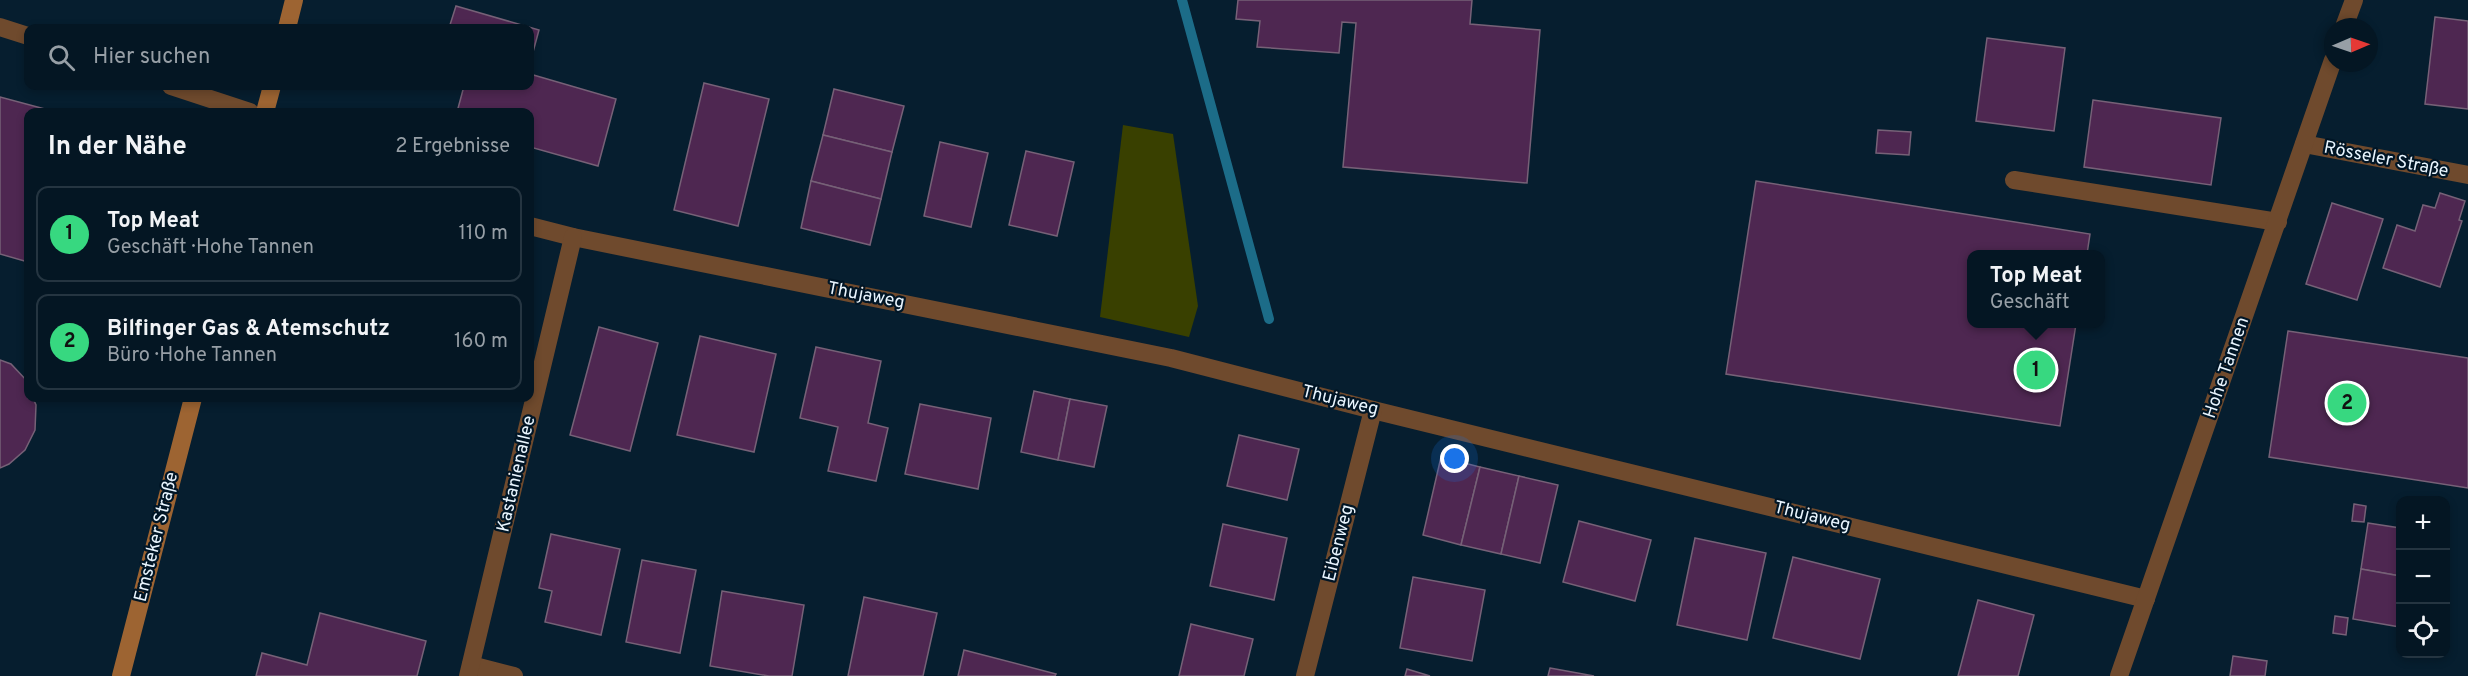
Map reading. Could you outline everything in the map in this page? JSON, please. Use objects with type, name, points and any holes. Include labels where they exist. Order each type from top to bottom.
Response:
[{"type":"street","points":[[288,24],[294,0]]},
{"type":"street","points":[[2347,18],[2354,0]]},
{"type":"street","points":[[0,27],[24,35]]},
{"type":"street","name":"Hohe Tannen","points":[[2120,676],[2329,72]]},
{"type":"street","points":[[183,90],[238,108]]},
{"type":"street","points":[[266,108],[271,90]]},
{"type":"street","name":"Rösseler Straße","points":[[2304,144],[2468,175]]},
{"type":"street","points":[[2014,180],[2278,222]]},
{"type":"street","name":"Thujaweg","points":[[534,227],[573,237],[1172,358],[1373,410],[2146,599]]},
{"type":"street","name":"Kastanienallee","points":[[534,401],[573,237]]},
{"type":"street","name":"Emsteker Straße","points":[[122,676],[192,402]]},
{"type":"street","name":"Kastanienallee","points":[[470,671],[534,402]]},
{"type":"street","name":"Eibenweg","points":[[1305,676],[1373,410]]},
{"type":"street","points":[[470,671],[514,676]]},
{"type":"green space","points":[[1123,125],[1173,134],[1198,306],[1189,337],[1100,317]]},
{"type":"building","points":[[1238,0],[1472,0],[1470,24],[1540,30],[1527,183],[1343,167],[1356,23],[1342,22],[1339,53],[1257,47],[1260,21],[1236,19]]},
{"type":"building","points":[[456,6],[518,24],[450,24]]},
{"type":"building","points":[[2435,17],[2468,21],[2468,109],[2425,104]]},
{"type":"building","points":[[534,29],[539,30],[534,48]]},
{"type":"building","points":[[1987,38],[2065,48],[2054,131],[1976,121]]},
{"type":"building","points":[[534,75],[616,99],[598,166],[534,148],[534,108],[458,108],[463,90],[534,90]]},
{"type":"building","points":[[704,83],[769,99],[738,226],[674,210]]},
{"type":"building","points":[[834,89],[904,106],[892,152],[823,135]]},
{"type":"building","points":[[0,97],[41,108],[24,108],[24,261],[0,254]]},
{"type":"building","points":[[2093,100],[2221,118],[2211,185],[2084,167]]},
{"type":"building","points":[[1878,130],[1911,132],[1909,155],[1876,153]]},
{"type":"building","points":[[823,135],[892,152],[881,199],[811,181]]},
{"type":"building","points":[[940,142],[988,153],[971,227],[924,216]]},
{"type":"building","points":[[1026,151],[1074,162],[1057,236],[1009,225]]},
{"type":"building","points":[[811,181],[881,199],[870,245],[801,228]]},
{"type":"building","points":[[1756,181],[2090,234],[2088,250],[1967,250],[1967,328],[2075,328],[2060,426],[1726,374]]},
{"type":"building","points":[[2440,193],[2465,201],[2459,220],[2462,221],[2440,287],[2383,268],[2397,225],[2415,231],[2423,205],[2435,208]]},
{"type":"building","points":[[2332,203],[2383,219],[2357,300],[2306,284]]},
{"type":"building","points":[[599,327],[658,343],[630,451],[570,435]]},
{"type":"building","points":[[2288,331],[2468,358],[2468,488],[2269,457]]},
{"type":"building","points":[[700,336],[776,354],[754,452],[677,435]]},
{"type":"building","points":[[816,347],[881,361],[868,423],[888,428],[876,481],[828,471],[838,427],[800,418]]},
{"type":"building","points":[[0,360],[11,364],[24,378],[24,402],[35,402],[36,405],[35,430],[25,450],[9,464],[0,468]]},
{"type":"building","points":[[1034,391],[1070,399],[1058,460],[1021,452]]},
{"type":"building","points":[[1070,399],[1107,406],[1094,467],[1058,460]]},
{"type":"building","points":[[920,404],[991,418],[978,489],[905,474]]},
{"type":"building","points":[[1239,435],[1299,449],[1287,500],[1227,486]]},
{"type":"building","points":[[1441,457],[1480,467],[1461,545],[1423,535]]},
{"type":"building","points":[[1480,467],[1519,476],[1501,554],[1461,545]]},
{"type":"building","points":[[1519,476],[1558,485],[1540,563],[1501,554]]},
{"type":"building","points":[[2354,504],[2366,506],[2364,522],[2352,521]]},
{"type":"building","points":[[1579,521],[1651,540],[1635,601],[1563,582]]},
{"type":"building","points":[[2368,523],[2396,527],[2396,575],[2361,569]]},
{"type":"building","points":[[1223,524],[1287,538],[1274,600],[1210,586]]},
{"type":"building","points":[[551,534],[620,549],[601,635],[545,622],[552,591],[539,588]]},
{"type":"building","points":[[1695,538],[1766,553],[1747,640],[1677,625]]},
{"type":"building","points":[[1793,557],[1880,579],[1860,659],[1773,638]]},
{"type":"building","points":[[642,560],[696,570],[680,653],[626,642]]},
{"type":"building","points":[[2361,569],[2396,575],[2396,626],[2353,619]]},
{"type":"building","points":[[1413,577],[1485,590],[1472,661],[1400,648]]},
{"type":"building","points":[[722,591],[804,605],[792,676],[769,676],[710,666]]},
{"type":"building","points":[[864,597],[937,613],[923,676],[848,676]]},
{"type":"building","points":[[1978,600],[2034,615],[2018,676],[1958,676]]},
{"type":"building","points":[[320,613],[426,641],[417,676],[256,676],[262,653],[307,665]]},
{"type":"building","points":[[2335,616],[2348,618],[2346,635],[2333,633]]},
{"type":"building","points":[[1191,624],[1253,639],[1244,676],[1179,676]]},
{"type":"building","points":[[964,650],[1056,674],[1055,676],[958,676]]},
{"type":"building","points":[[2233,656],[2267,661],[2265,676],[2230,676]]},
{"type":"building","points":[[1550,668],[1594,676],[1548,676]]},
{"type":"building","points":[[1407,669],[1430,676],[1405,676]]},
{"type":"waterway","points":[[1182,0],[1269,319]]},
{"type":"place","name":"Top Meat","points":[[2036,370]]},
{"type":"place","name":"Bilfinger Gas & Atemschutz","points":[[2347,403]]}]
